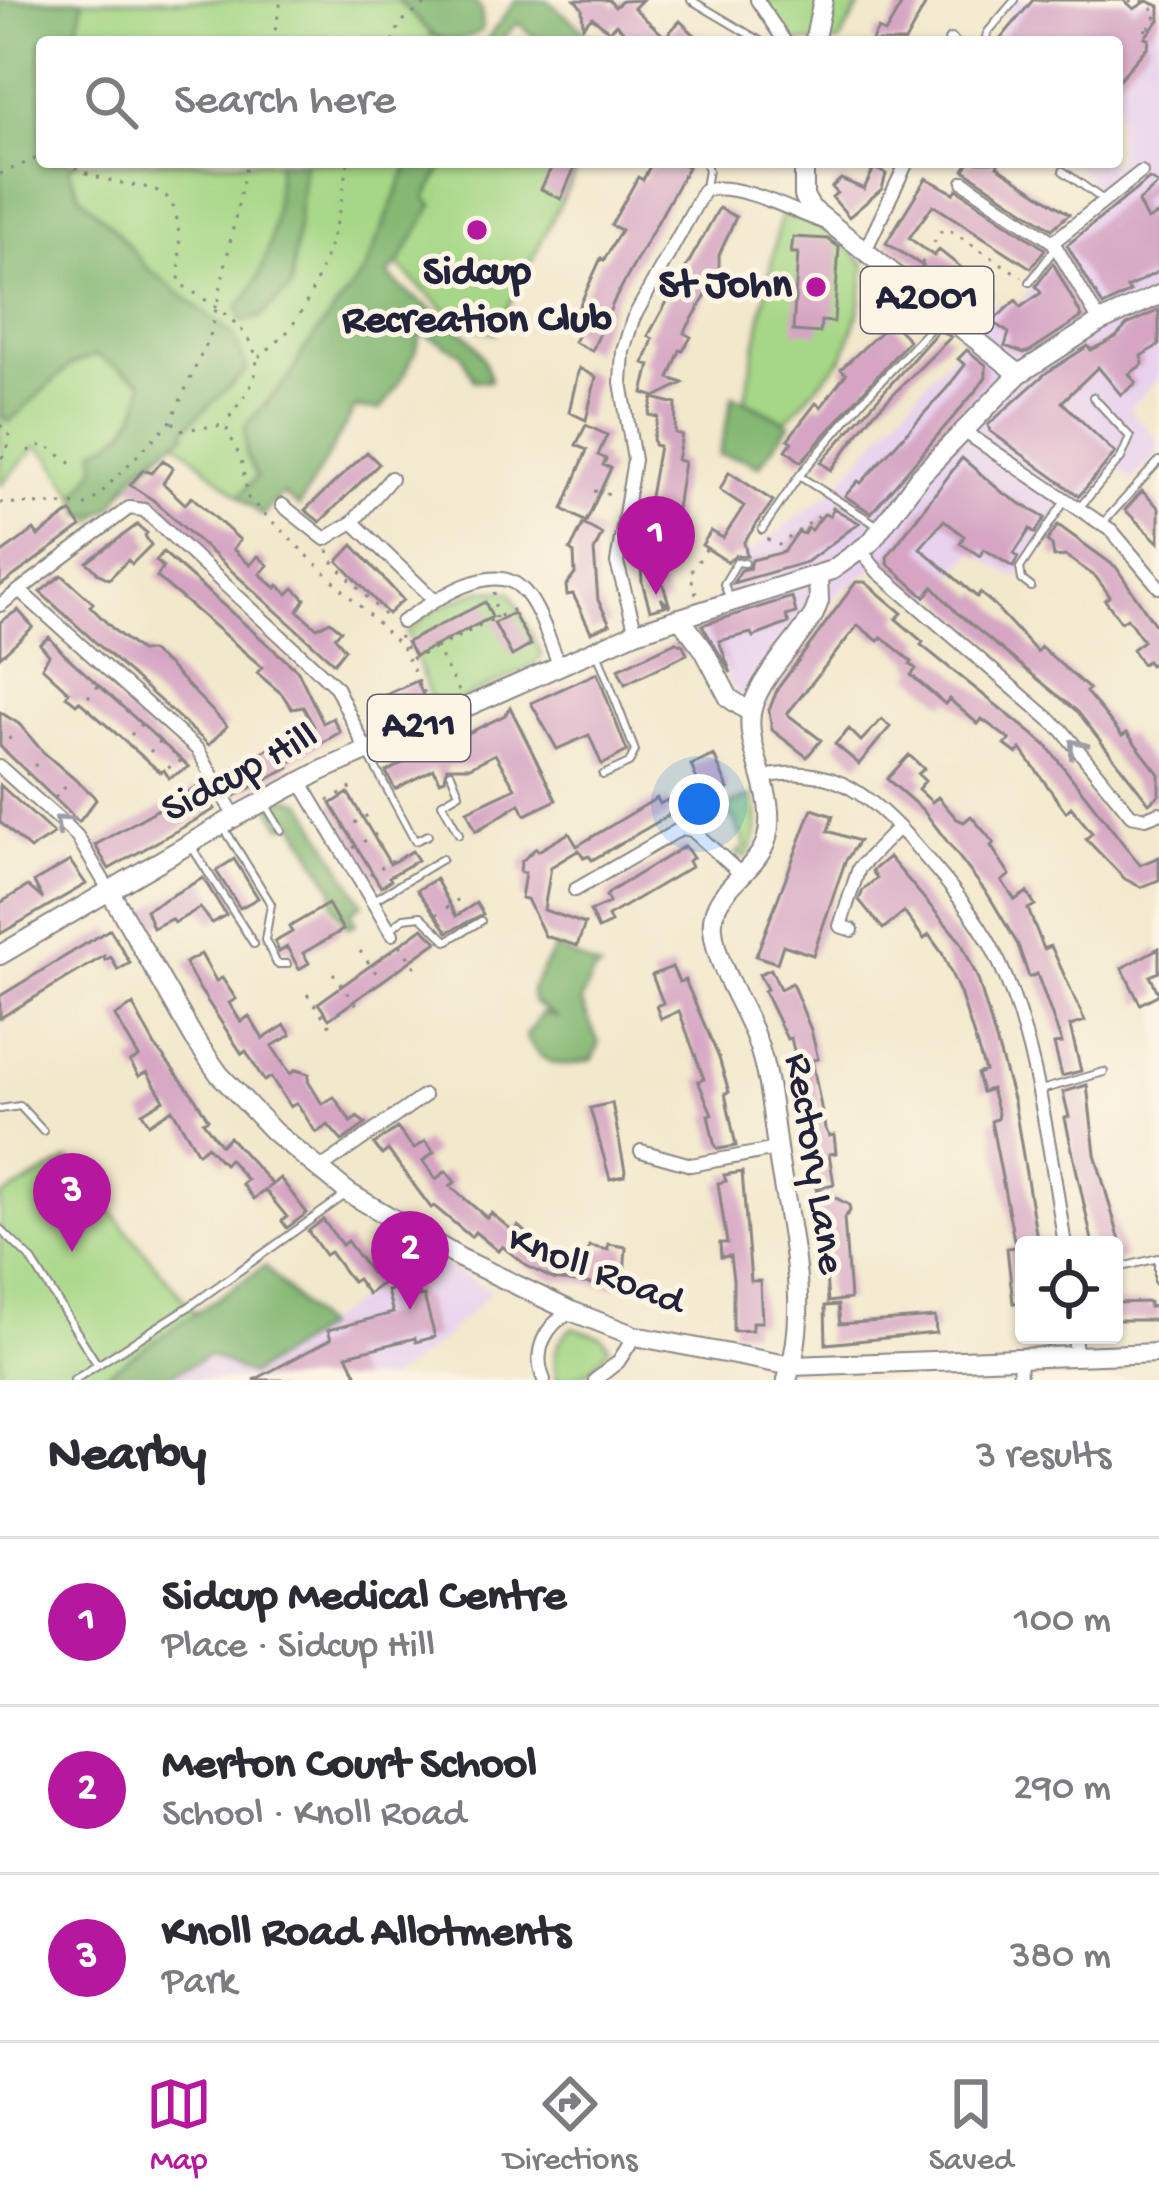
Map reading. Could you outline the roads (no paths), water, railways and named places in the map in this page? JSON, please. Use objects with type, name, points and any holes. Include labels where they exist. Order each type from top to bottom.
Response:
[{"type":"street","points":[[757,0],[782,36]]},
{"type":"street","points":[[815,36],[823,0]]},
{"type":"street","name":"A2001","points":[[806,168],[835,226],[1019,374]]},
{"type":"street","points":[[864,253],[904,168]]},
{"type":"street","points":[[1055,245],[1141,172]]},
{"type":"street","points":[[964,182],[1055,245],[1100,322]]},
{"type":"street","points":[[636,632],[617,563],[634,460],[621,382],[623,351],[633,319],[704,190],[717,187],[741,193],[835,226]]},
{"type":"street","name":"A211","points":[[862,552],[919,477],[1019,374],[1100,322],[1159,295]]},
{"type":"street","points":[[962,430],[1102,524],[1132,551],[1159,587]]},
{"type":"street","points":[[283,505],[325,539],[353,522],[391,478]]},
{"type":"street","points":[[0,605],[129,508],[152,515],[336,687],[366,751]]},
{"type":"street","points":[[353,522],[434,600]]},
{"type":"street","points":[[862,552],[878,572],[1062,730],[1131,815],[1146,818],[1159,813]]},
{"type":"street","name":"Sidcup Hill","points":[[0,955],[301,781],[636,632],[818,576],[862,552]]},
{"type":"street","points":[[680,618],[707,655],[729,698],[751,712],[814,614],[819,601],[818,576]]},
{"type":"street","points":[[402,622],[434,600],[486,578],[512,581],[525,590],[560,664]]},
{"type":"street","points":[[20,591],[196,749],[229,821]]},
{"type":"street","name":"Rectory Lane","points":[[751,712],[770,801],[768,835],[761,852],[717,905],[713,929],[720,960],[763,1060],[797,1294],[790,1373]]},
{"type":"street","points":[[0,767],[76,836],[109,890]]},
{"type":"street","points":[[765,777],[815,772],[844,783],[898,827],[968,908],[989,941],[1013,1002],[1037,1091],[1063,1236]]},
{"type":"street","points":[[301,781],[391,932]]},
{"type":"street","points":[[852,930],[840,926],[859,868],[898,827]]},
{"type":"street","points":[[575,890],[682,828],[692,830],[741,874]]},
{"type":"street","name":"Knoll Road","points":[[109,890],[169,999],[219,1074],[274,1132],[350,1192],[476,1267],[571,1311],[635,1336],[790,1373],[897,1371],[1075,1344],[1159,1352]]},
{"type":"street","points":[[318,1170],[424,1096]]},
{"type":"street","points":[[640,1151],[691,1166],[777,1149]]},
{"type":"street","points":[[544,1380],[540,1347],[558,1319],[571,1311]]},
{"type":"street","points":[[595,1380],[618,1362],[635,1336]]},
{"type":"street","points":[[1019,1356],[1020,1380]]},
{"type":"lane","points":[[691,0],[755,36]]},
{"type":"lane","points":[[986,36],[1015,0]]},
{"type":"lane","points":[[704,190],[707,168]]},
{"type":"lane","points":[[1063,171],[1105,201]]},
{"type":"lane","points":[[1030,282],[1055,245]]},
{"type":"lane","points":[[762,530],[864,399],[945,313]]},
{"type":"lane","points":[[1031,586],[1022,580],[1020,568],[1073,503],[1121,458],[1130,437],[1093,397]]},
{"type":"lane","points":[[1102,524],[1159,461]]},
{"type":"lane","points":[[800,476],[882,529]]},
{"type":"lane","points":[[730,601],[724,584],[737,562],[745,562]]},
{"type":"lane","points":[[596,649],[635,751],[629,763],[603,775]]},
{"type":"lane","points":[[427,724],[439,748]]},
{"type":"lane","points":[[366,751],[415,841],[428,835]]},
{"type":"lane","points":[[451,773],[460,794],[442,803],[459,834]]},
{"type":"lane","points":[[263,801],[281,830]]},
{"type":"lane","points":[[229,821],[272,904],[265,940],[278,964],[286,964]]},
{"type":"lane","points":[[189,843],[254,944]]},
{"type":"lane","points":[[371,902],[442,860]]},
{"type":"lane","points":[[391,932],[411,915],[428,920],[447,941],[481,921]]},
{"type":"lane","points":[[1037,1091],[1104,1072]]},
{"type":"lane","points":[[0,1109],[20,1106],[43,1131]]},
{"type":"lane","points":[[74,1380],[190,1306],[350,1192]]},
{"type":"lane","points":[[0,1229],[31,1259],[97,1364]]},
{"type":"lane","points":[[1123,1268],[1158,1258],[1158,1282]]},
{"type":"place","name":"Sidcup Recreation Club","points":[[477,230]]},
{"type":"place","name":"St John","points":[[816,287]]},
{"type":"place","name":"Sidcup Medical Centre","points":[[656,595]]},
{"type":"place","name":"Knoll Road Allotments","points":[[72,1252]]},
{"type":"place","name":"Merton Court School","points":[[410,1310]]}]
